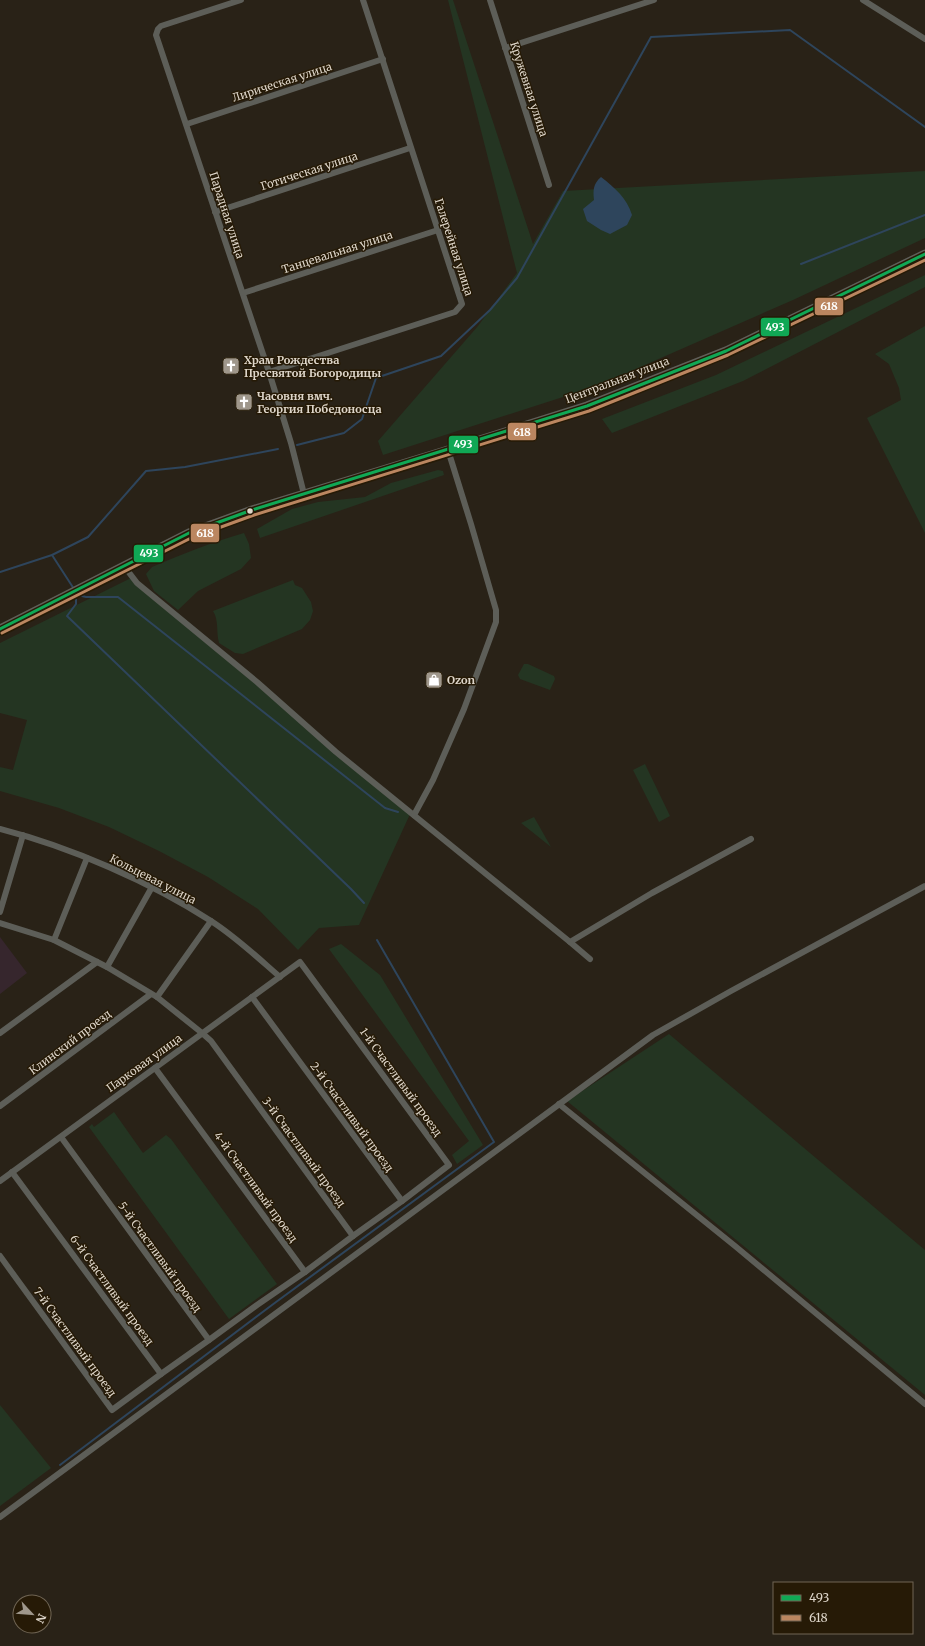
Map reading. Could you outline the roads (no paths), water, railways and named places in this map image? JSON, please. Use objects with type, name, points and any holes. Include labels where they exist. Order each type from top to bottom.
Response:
[{"type":"main road","name":"Центральная улица","points":[[0,629],[189,533],[252,510],[587,406],[712,356],[925,254]]},
{"type":"street","name":"Парадная улица","points":[[242,0],[161,26],[156,35],[269,372],[291,443],[304,494]]},
{"type":"street","name":"Галерейная улица","points":[[269,372],[455,312],[459,310],[462,302],[410,148],[383,59],[363,0]]},
{"type":"street","name":"Кружевная улица","points":[[490,0],[549,185]]},
{"type":"street","points":[[505,48],[654,0]]},
{"type":"street","points":[[863,0],[925,39]]},
{"type":"street","name":"Лирическая улица","points":[[187,124],[383,59]]},
{"type":"street","name":"Готическая улица","points":[[215,212],[410,148]]},
{"type":"street","name":"Танцевальная улица","points":[[243,293],[438,230]]},
{"type":"street","points":[[414,815],[433,780],[458,723],[496,622],[496,610],[448,450]]},
{"type":"street","points":[[124,566],[136,583],[257,682],[336,752],[590,959]]},
{"type":"street","name":"Кольцевая улица","points":[[0,829],[23,835],[87,858],[152,887],[211,921],[239,941],[280,976]]},
{"type":"street","points":[[0,912],[23,835]]},
{"type":"street","points":[[570,942],[652,893],[751,839]]},
{"type":"street","points":[[54,940],[87,858]]},
{"type":"street","points":[[0,1517],[661,1030],[925,886]]},
{"type":"street","points":[[106,967],[152,887]]},
{"type":"street","name":"Клинский проезд","points":[[0,1106],[154,995],[211,921]]},
{"type":"street","name":"3-й Счастливый проезд","points":[[0,923],[54,940],[97,962],[154,995],[202,1033],[210,1041],[353,1236]]},
{"type":"street","points":[[0,1032],[97,962]]},
{"type":"street","name":"Парковая улица","points":[[0,1181],[300,962]]},
{"type":"street","name":"1-й Счастливый проезд","points":[[300,962],[449,1165],[402,1201]]},
{"type":"street","name":"2-й Счастливый проезд","points":[[252,997],[402,1201]]},
{"type":"street","name":"4-й Счастливый проезд","points":[[155,1068],[305,1272]]},
{"type":"street","points":[[559,1104],[735,1246],[925,1404]]},
{"type":"street","name":"5-й Счастливый проезд","points":[[61,1137],[209,1340]]},
{"type":"street","name":"6-й Счастливый проезд","points":[[12,1172],[161,1374]]},
{"type":"street","points":[[161,1374],[402,1201]]},
{"type":"street","name":"7-й Счастливый проезд","points":[[0,1256],[112,1410],[161,1374]]},
{"type":"water","points":[[601,177],[616,189],[624,198],[632,215],[627,225],[610,234],[587,221],[583,209],[594,200],[594,187],[596,182]]},
{"type":"waterway","points":[[297,445],[344,433],[362,419],[376,378],[441,356],[490,310],[517,278],[651,37],[790,30],[925,127]]},
{"type":"waterway","points":[[801,264],[925,215]]},
{"type":"waterway","points":[[0,572],[52,555],[88,537],[146,471],[185,467],[278,449]]},
{"type":"waterway","points":[[52,555],[74,589]]},
{"type":"waterway","points":[[77,592],[86,597],[118,597],[385,808],[398,812]]},
{"type":"waterway","points":[[76,594],[76,604],[67,616],[364,903]]},
{"type":"waterway","points":[[60,1465],[272,1305],[494,1142],[377,940]]},
{"type":"place","name":"Храм Рождества Пресвятой Богородицы","points":[[231,366]]},
{"type":"place","name":"Часовня вмч. Георгия Победоносца","points":[[244,402]]},
{"type":"place","name":"Ozon","points":[[434,680]]}]
